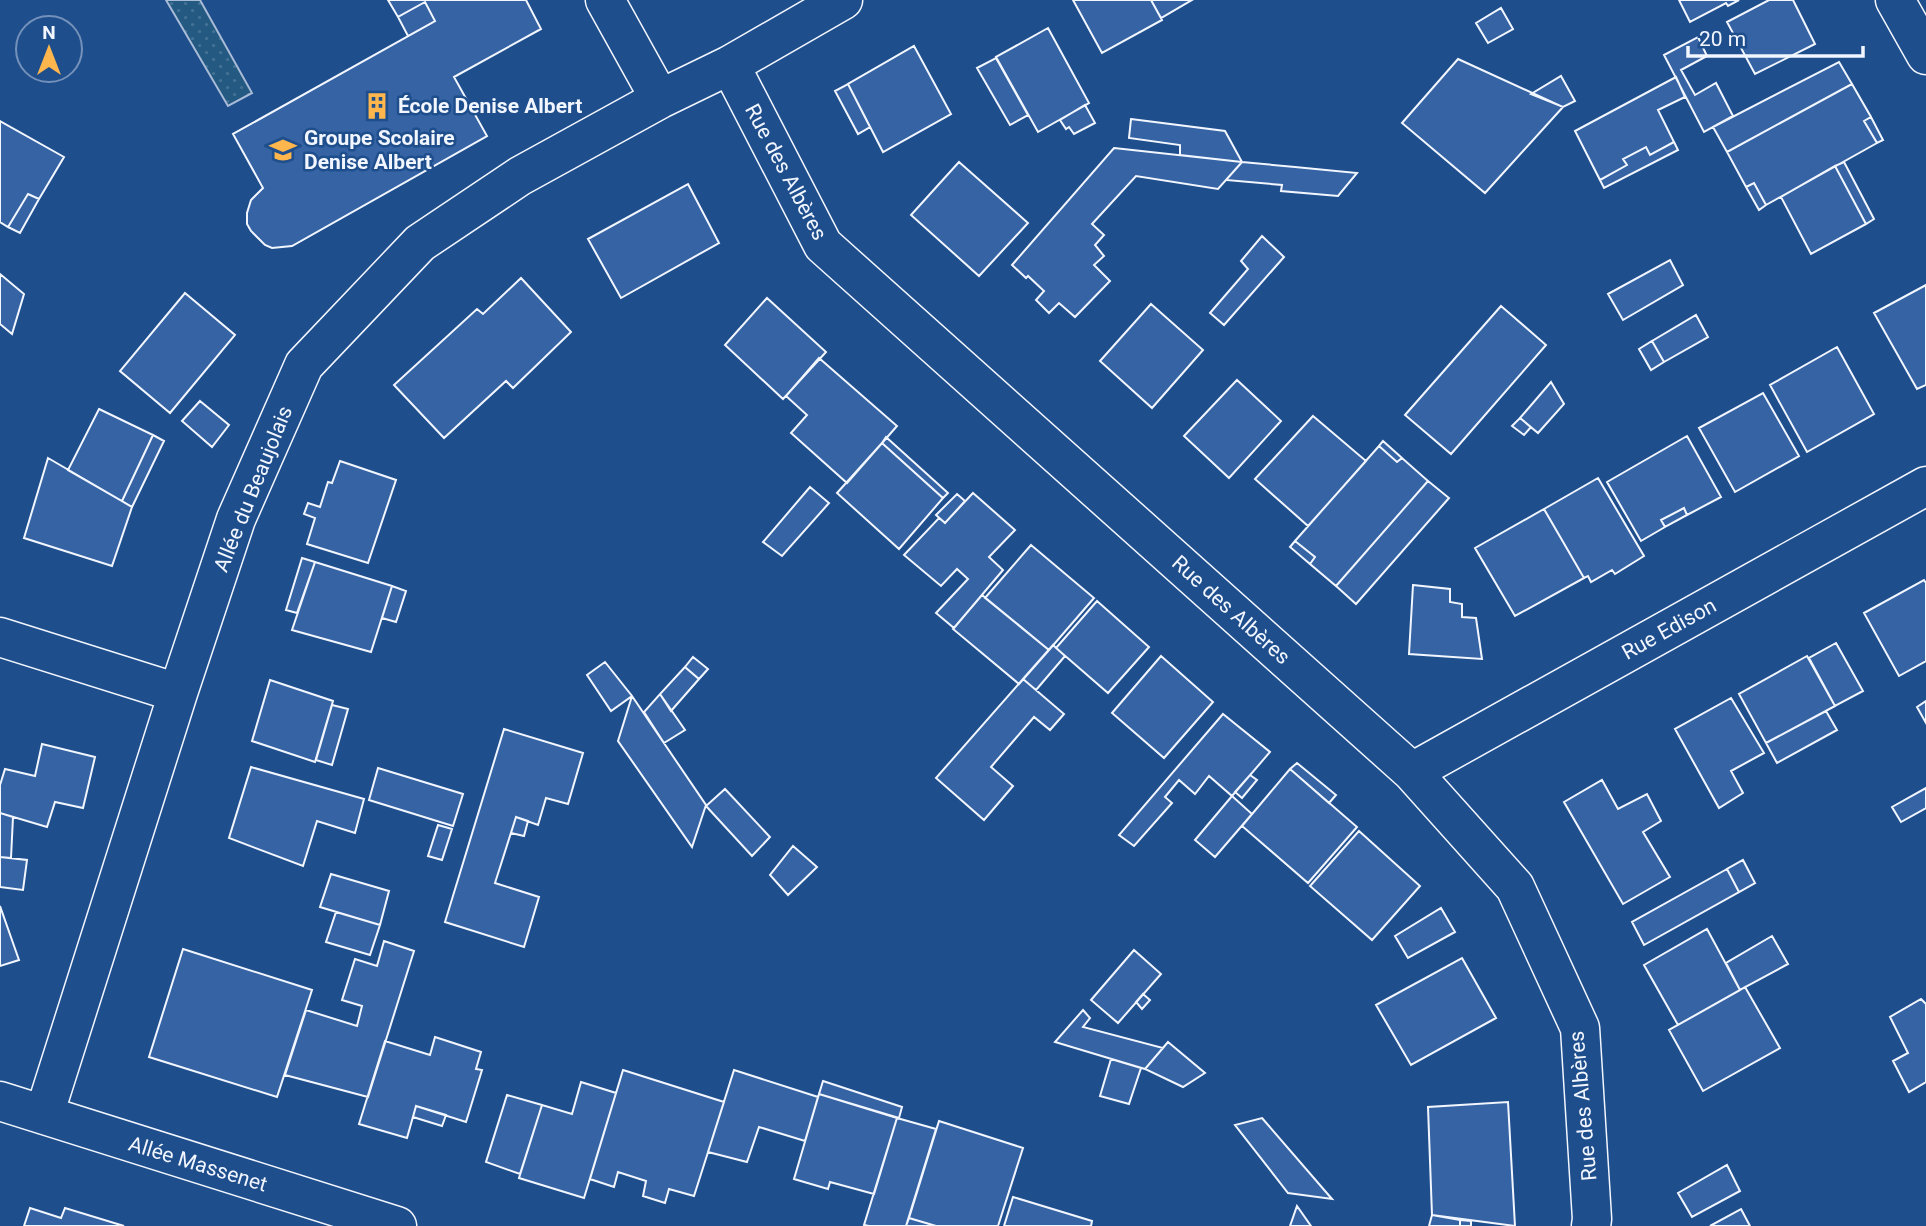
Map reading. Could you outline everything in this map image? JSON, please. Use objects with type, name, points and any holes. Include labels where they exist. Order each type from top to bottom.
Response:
[{"type":"street","points":[[605,0],[660,99]]},
{"type":"street","name":"Allée du Beaujolais","points":[[44,1115],[236,519],[304,365],[420,243],[520,176],[660,99],[730,65],[843,0]]},
{"type":"street","points":[[1895,0],[1926,55]]},
{"type":"street","name":"Rue des Albères","points":[[730,65],[823,245],[1412,772],[1515,887],[1580,1028],[1591,1226]]},
{"type":"street","name":"Rue Edison","points":[[1412,772],[1926,486]]},
{"type":"street","points":[[0,637],[178,693]]},
{"type":"street","name":"Allée Massenet","points":[[0,1101],[397,1226]]},
{"type":"shaded area","points":[[166,0],[200,0],[252,93],[228,106]]},
{"type":"building","name":"École Denise Albert","points":[[388,0],[526,0],[541,29],[454,77],[487,136],[292,246],[272,248],[265,245],[247,224],[251,200],[263,188],[233,134],[435,21],[425,2],[398,17]]},
{"type":"building","points":[[1073,0],[1151,0],[1162,20],[1102,53]]},
{"type":"building","points":[[1151,0],[1192,0],[1161,18]]},
{"type":"building","points":[[1679,0],[1739,0],[1728,6],[1726,3],[1690,22]]},
{"type":"building","points":[[1769,0],[1793,0],[1815,44],[1755,74],[1727,22]]},
{"type":"building","points":[[425,2],[435,21],[408,36],[398,17]]},
{"type":"building","points":[[1501,8],[1513,29],[1488,43],[1476,23]]},
{"type":"building","points":[[1048,28],[1089,103],[1038,132],[996,57]]},
{"type":"building","points":[[1698,37],[1707,56],[1681,70],[1695,95],[1716,83],[1733,116],[1704,132],[1664,55]]},
{"type":"building","points":[[914,46],[951,114],[883,152],[848,84]]},
{"type":"building","points":[[996,58],[1028,115],[1010,125],[977,68]]},
{"type":"building","points":[[1458,59],[1563,107],[1485,193],[1402,123]]},
{"type":"building","points":[[1839,62],[1852,84],[1727,152],[1713,127]]},
{"type":"building","points":[[1561,76],[1575,101],[1563,107],[1531,94]]},
{"type":"building","points":[[1676,77],[1685,97],[1658,110],[1674,142],[1650,155],[1646,147],[1623,159],[1627,165],[1600,180],[1575,131]]},
{"type":"building","points":[[848,84],[870,127],[858,134],[835,91]]},
{"type":"building","points":[[1852,84],[1871,117],[1864,121],[1877,143],[1766,205],[1754,183],[1746,187],[1727,152]]},
{"type":"building","points":[[1085,105],[1095,123],[1074,134],[1069,127],[1066,129],[1060,120]]},
{"type":"building","points":[[1871,117],[1883,140],[1877,143],[1864,121]]},
{"type":"building","points":[[1131,119],[1225,131],[1242,162],[1180,155],[1180,145],[1129,138]]},
{"type":"building","points":[[0,121],[64,157],[39,199],[28,194],[8,227],[0,222]]},
{"type":"building","points":[[1674,142],[1678,150],[1604,188],[1600,180],[1627,165],[1623,159],[1646,147],[1650,155]]},
{"type":"building","points":[[1114,148],[1242,162],[1218,189],[1136,176],[1092,224],[1104,235],[1095,245],[1104,256],[1094,265],[1110,281],[1075,317],[1059,303],[1049,313],[1036,300],[1044,291],[1012,265]]},
{"type":"building","points":[[959,162],[1028,223],[979,276],[911,215]]},
{"type":"building","points":[[1242,162],[1357,173],[1338,196],[1281,191],[1282,185],[1226,180]]},
{"type":"building","points":[[1844,162],[1874,219],[1866,224],[1835,166]]},
{"type":"building","points":[[1835,166],[1866,224],[1811,254],[1781,197]]},
{"type":"building","points":[[1754,183],[1766,205],[1759,210],[1746,187]]},
{"type":"building","points":[[688,184],[719,243],[621,298],[588,239]]},
{"type":"building","points":[[28,194],[39,199],[20,233],[8,227]]},
{"type":"building","points":[[1262,236],[1284,257],[1224,325],[1210,313],[1248,269],[1241,261]]},
{"type":"building","points":[[1670,260],[1683,285],[1623,320],[1608,294]]},
{"type":"building","points":[[0,274],[24,294],[12,334],[0,324]]},
{"type":"building","points":[[521,278],[571,332],[513,388],[506,381],[444,438],[394,385],[477,309],[483,314]]},
{"type":"building","points":[[1926,285],[1926,385],[1917,389],[1874,313]]},
{"type":"building","points":[[185,293],[235,335],[170,413],[120,371]]},
{"type":"building","points":[[767,298],[826,352],[783,399],[725,345]]},
{"type":"building","points":[[1151,304],[1203,350],[1152,408],[1100,361]]},
{"type":"building","points":[[1501,306],[1546,345],[1451,454],[1405,415]]},
{"type":"building","points":[[1696,315],[1708,337],[1664,362],[1652,341]]},
{"type":"building","points":[[1652,341],[1664,362],[1651,370],[1639,349]]},
{"type":"building","points":[[1837,347],[1874,414],[1807,452],[1770,385]]},
{"type":"building","points":[[819,358],[897,426],[847,483],[791,433],[807,415],[786,396]]},
{"type":"building","points":[[1237,380],[1281,421],[1229,478],[1184,436]]},
{"type":"building","points":[[1551,382],[1564,404],[1538,433],[1520,418]]},
{"type":"building","points":[[1763,393],[1799,456],[1735,492],[1699,428]]},
{"type":"building","points":[[200,401],[229,425],[212,447],[182,421]]},
{"type":"building","points":[[99,409],[153,435],[122,501],[68,470]]},
{"type":"building","points":[[1313,416],[1366,461],[1308,526],[1255,479]]},
{"type":"building","points":[[1520,418],[1531,427],[1524,435],[1512,426]]},
{"type":"building","points":[[153,435],[164,441],[132,507],[122,501]]},
{"type":"building","points":[[1687,436],[1721,497],[1687,515],[1684,508],[1661,520],[1665,527],[1641,541],[1607,482]]},
{"type":"building","points":[[886,437],[948,493],[943,498],[882,443]]},
{"type":"building","points":[[1383,441],[1402,458],[1397,462],[1379,446]]},
{"type":"building","points":[[882,443],[943,498],[899,549],[837,493]]},
{"type":"building","points":[[1379,446],[1397,462],[1402,458],[1428,481],[1336,586],[1310,564],[1315,557],[1295,541]]},
{"type":"building","points":[[48,458],[132,507],[112,566],[24,538]]},
{"type":"building","points":[[340,461],[396,480],[368,563],[307,544],[315,518],[304,514],[308,503],[320,507],[328,482],[332,483]]},
{"type":"building","points":[[1598,478],[1644,556],[1615,574],[1612,570],[1591,582],[1588,576],[1584,578],[1544,509]]},
{"type":"building","points":[[1428,481],[1449,498],[1356,604],[1336,586]]},
{"type":"building","points":[[810,487],[829,503],[782,556],[763,542]]},
{"type":"building","points":[[973,493],[1015,530],[989,557],[1003,570],[954,628],[936,613],[968,579],[957,569],[941,586],[904,555],[939,518],[945,523]]},
{"type":"building","points":[[957,494],[965,501],[945,523],[936,515]]},
{"type":"building","points":[[1684,508],[1687,515],[1665,527],[1661,520]]},
{"type":"building","points":[[1544,509],[1584,578],[1515,616],[1475,548]]},
{"type":"building","points":[[1295,541],[1315,557],[1310,564],[1290,547]]},
{"type":"building","points":[[1031,545],[1094,598],[1049,650],[985,598]]},
{"type":"building","points":[[302,558],[315,562],[297,613],[286,610]]},
{"type":"building","points":[[315,562],[392,586],[371,652],[292,630]]},
{"type":"building","points":[[1924,580],[1926,661],[1899,676],[1864,613]]},
{"type":"building","points":[[1413,585],[1450,589],[1450,602],[1462,604],[1462,617],[1476,618],[1482,659],[1409,654]]},
{"type":"building","points":[[392,586],[406,591],[396,622],[382,618]]},
{"type":"building","points":[[982,595],[1049,650],[1019,684],[953,629]]},
{"type":"building","points":[[1097,601],[1149,647],[1108,693],[1056,648]]},
{"type":"building","points":[[1836,643],[1863,691],[1835,706],[1809,658]]},
{"type":"building","points":[[1053,645],[1065,656],[1036,690],[1023,679]]},
{"type":"building","points":[[1161,656],[1213,702],[1164,758],[1112,713]]},
{"type":"building","points":[[1807,656],[1835,706],[1766,743],[1739,694]]},
{"type":"building","points":[[693,657],[708,669],[699,679],[685,667]]},
{"type":"building","points":[[605,662],[632,696],[611,711],[587,675]]},
{"type":"building","points":[[685,667],[699,679],[671,711],[660,694]]},
{"type":"building","points":[[1023,679],[1064,714],[1050,730],[1034,717],[991,767],[1013,786],[984,820],[936,778]]},
{"type":"building","points":[[270,680],[333,701],[315,762],[252,741]]},
{"type":"building","points":[[660,694],[685,730],[664,743],[644,712]]},
{"type":"building","points":[[632,696],[706,805],[692,847],[618,741]]},
{"type":"building","points":[[1731,698],[1764,753],[1731,771],[1743,793],[1719,808],[1675,729]]},
{"type":"building","points":[[1926,701],[1926,723],[1917,707]]},
{"type":"building","points":[[332,705],[348,709],[332,765],[316,760]]},
{"type":"building","points":[[1826,711],[1837,730],[1777,763],[1766,743]]},
{"type":"building","points":[[1223,714],[1270,752],[1232,796],[1209,776],[1195,794],[1179,780],[1165,797],[1172,803],[1134,846],[1119,835]]},
{"type":"building","points":[[504,729],[583,753],[568,804],[546,798],[538,825],[516,817],[495,883],[539,897],[524,947],[445,922]]},
{"type":"building","points":[[42,744],[95,757],[83,808],[55,802],[47,827],[0,813],[0,785],[5,769],[35,776]]},
{"type":"building","points":[[1297,763],[1336,795],[1329,803],[1290,769]]},
{"type":"building","points":[[251,767],[364,799],[355,833],[317,821],[303,866],[229,838]]},
{"type":"building","points":[[378,768],[463,794],[453,826],[369,800]]},
{"type":"building","points":[[1290,769],[1357,827],[1308,883],[1242,826]]},
{"type":"building","points":[[1250,775],[1257,780],[1242,798],[1235,792]]},
{"type":"building","points":[[1602,780],[1618,809],[1647,794],[1661,821],[1643,832],[1670,877],[1623,904],[1564,802]]},
{"type":"building","points":[[1926,788],[1926,808],[1901,822],[1892,807]]},
{"type":"building","points":[[725,789],[770,837],[752,856],[706,806]]},
{"type":"building","points":[[1232,796],[1252,814],[1215,857],[1195,840]]},
{"type":"building","points":[[0,813],[13,817],[11,858],[0,857]]},
{"type":"building","points":[[516,817],[528,821],[524,836],[511,833]]},
{"type":"building","points":[[438,825],[452,829],[442,860],[428,856]]},
{"type":"building","points":[[1359,831],[1420,886],[1372,940],[1310,886]]},
{"type":"building","points":[[793,846],[817,867],[788,895],[770,875]]},
{"type":"building","points":[[0,857],[27,860],[23,890],[0,887]]},
{"type":"building","points":[[1743,860],[1755,883],[1739,892],[1727,869]]},
{"type":"building","points":[[1727,869],[1739,892],[1644,945],[1632,922]]},
{"type":"building","points":[[331,874],[389,891],[380,925],[320,907]]},
{"type":"building","points":[[0,906],[19,960],[0,966]]},
{"type":"building","points":[[1441,908],[1455,932],[1408,958],[1395,936]]},
{"type":"building","points":[[336,912],[380,925],[370,955],[326,942]]},
{"type":"building","points":[[1707,929],[1740,990],[1678,1025],[1644,965]]},
{"type":"building","points":[[1772,936],[1788,964],[1740,990],[1726,963]]},
{"type":"building","points":[[384,941],[414,951],[368,1097],[285,1075],[306,1010],[357,1026],[362,1006],[342,1000],[355,959],[377,966]]},
{"type":"building","points":[[183,949],[312,990],[277,1097],[149,1057]]},
{"type":"building","points":[[1134,950],[1161,974],[1118,1023],[1091,1000]]},
{"type":"building","points":[[1462,958],[1496,1018],[1411,1065],[1376,1005]]},
{"type":"building","points":[[1745,987],[1780,1048],[1703,1091],[1669,1030]]},
{"type":"building","points":[[1143,994],[1150,1000],[1142,1009],[1136,1002]]},
{"type":"building","points":[[1921,999],[1926,1004],[1926,1082],[1909,1092],[1893,1061],[1908,1053],[1890,1017]]},
{"type":"building","points":[[1083,1010],[1090,1018],[1083,1027],[1163,1048],[1145,1069],[1055,1042]]},
{"type":"building","points":[[435,1037],[481,1052],[476,1069],[482,1070],[466,1122],[416,1106],[407,1138],[359,1124],[385,1041],[430,1055]]},
{"type":"building","points":[[1168,1042],[1205,1073],[1183,1087],[1145,1069]]},
{"type":"building","points":[[1111,1059],[1141,1068],[1129,1104],[1100,1096]]},
{"type":"building","points":[[623,1070],[724,1102],[694,1196],[669,1189],[665,1203],[643,1196],[646,1181],[618,1172],[614,1187],[590,1179]]},
{"type":"building","points":[[734,1070],[818,1097],[805,1141],[759,1127],[747,1162],[708,1152]]},
{"type":"building","points":[[823,1081],[902,1107],[899,1118],[819,1094]]},
{"type":"building","points":[[581,1082],[616,1093],[584,1198],[519,1178],[542,1105],[572,1114]]},
{"type":"building","points":[[819,1094],[897,1118],[874,1194],[830,1182],[828,1189],[794,1179]]},
{"type":"building","points":[[507,1095],[542,1105],[520,1174],[486,1162]]},
{"type":"building","points":[[1508,1102],[1515,1226],[1432,1215],[1428,1107]]},
{"type":"building","points":[[416,1106],[446,1115],[442,1126],[413,1117]]},
{"type":"building","points":[[897,1118],[936,1129],[906,1226],[864,1225]]},
{"type":"building","points":[[1262,1118],[1332,1199],[1288,1193],[1235,1125]]},
{"type":"building","points":[[939,1121],[1023,1148],[998,1226],[936,1226],[909,1218]]},
{"type":"building","points":[[1727,1165],[1740,1191],[1692,1217],[1678,1193]]},
{"type":"building","points":[[1013,1197],[1092,1221],[1091,1226],[1004,1226]]},
{"type":"building","points":[[1297,1206],[1311,1226],[1290,1226]]},
{"type":"building","points":[[30,1208],[61,1218],[65,1208],[124,1226],[24,1226]]},
{"type":"building","points":[[1741,1209],[1750,1226],[1710,1226]]},
{"type":"building","points":[[1432,1215],[1460,1220],[1460,1226],[1429,1226]]},
{"type":"building","points":[[909,1218],[936,1226],[906,1226]]},
{"type":"building","points":[[1460,1220],[1471,1221],[1471,1226],[1460,1226]]},
{"type":"place","name":"École Denise Albert","points":[[377,106]]},
{"type":"place","name":"Groupe Scolaire Denise Albert","points":[[283,150]]}]
